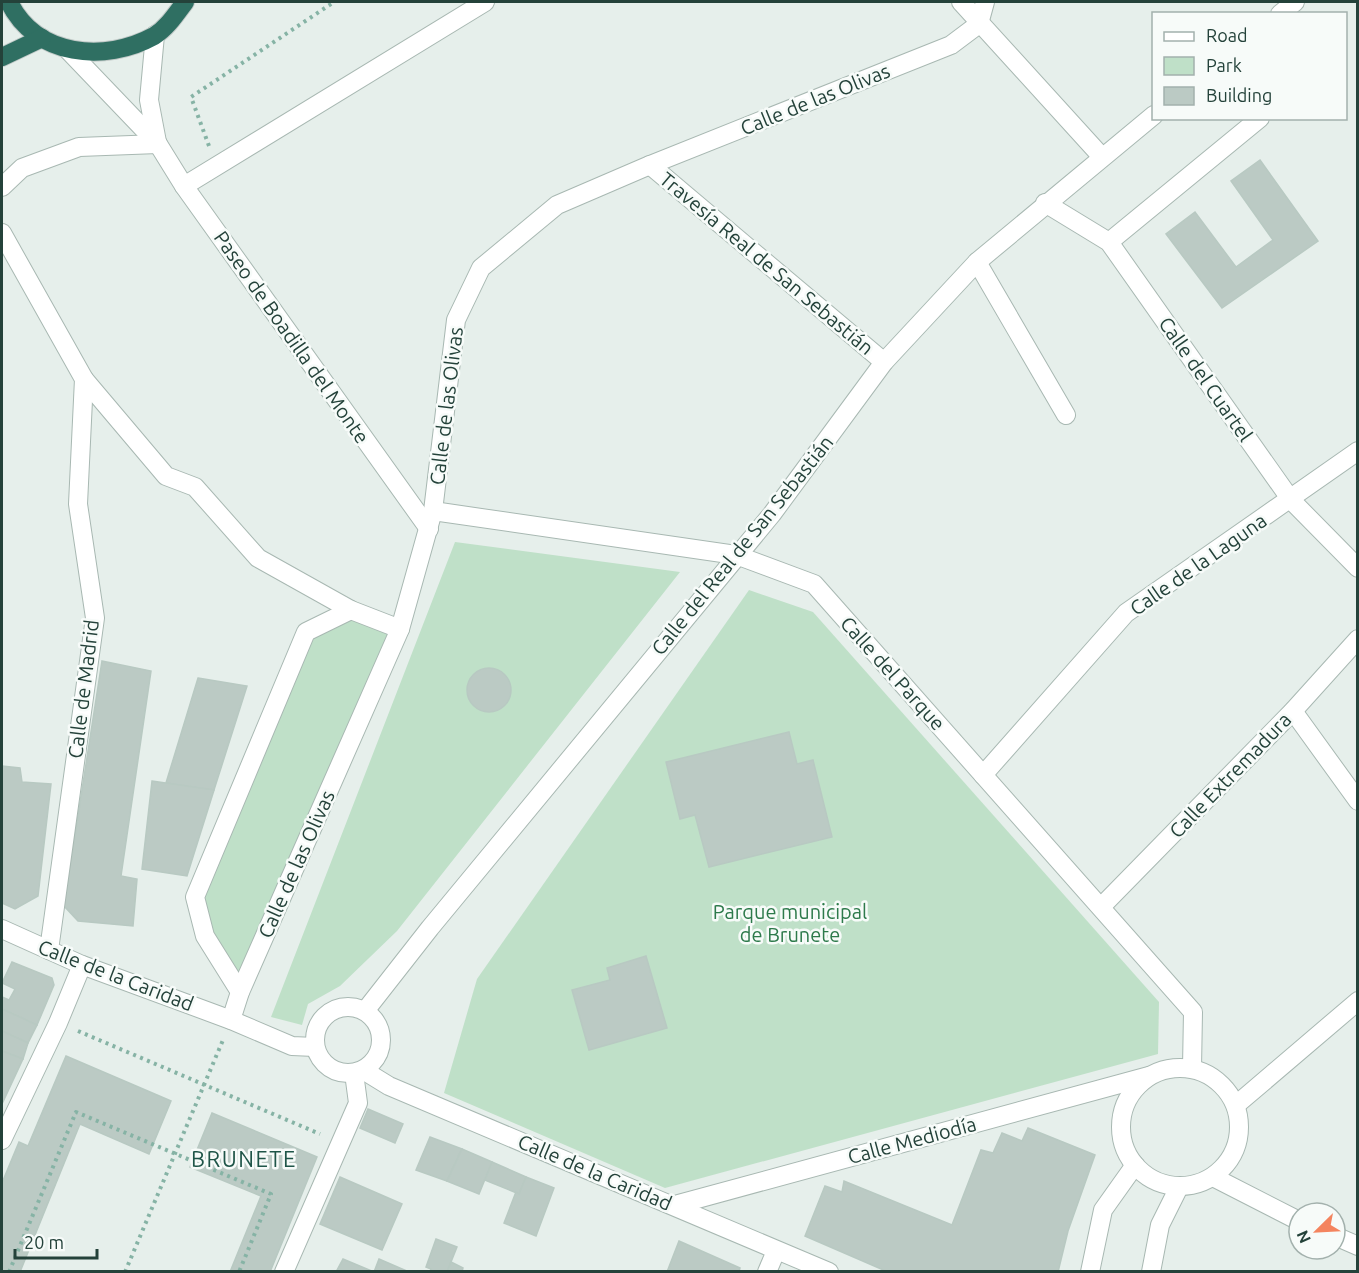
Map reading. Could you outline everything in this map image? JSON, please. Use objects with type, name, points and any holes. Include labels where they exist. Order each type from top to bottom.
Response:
[{"type":"highway","points":[[9,2],[14,12],[42,38],[67,49],[113,52],[155,35],[173,18],[185,2]]},
{"type":"highway","points":[[2,57],[42,38]]},
{"type":"street","points":[[184,186],[485,2]]},
{"type":"street","points":[[961,2],[1102,157]]},
{"type":"street","points":[[979,24],[986,2]]},
{"type":"street","points":[[1282,12],[1295,2]]},
{"type":"street","name":"Calle de las Olivas","points":[[231,1020],[240,992],[400,629],[433,511],[456,320],[481,268],[557,205],[650,165],[951,45],[979,24]]},
{"type":"street","name":"Paseo de Boadilla del Monte","points":[[155,35],[149,100],[158,144]]},
{"type":"street","name":"Paseo de Boadilla del Monte","points":[[67,49],[158,144],[184,186],[429,529]]},
{"type":"street","name":"Calle del Real de San Sebastián","points":[[365,1011],[736,555],[772,514],[884,362],[977,262],[1045,203],[1152,117]]},
{"type":"street","points":[[1109,242],[1258,120]]},
{"type":"street","points":[[2,187],[22,168],[79,147],[158,144]]},
{"type":"street","name":"Travesía Real de San Sebastián","points":[[650,165],[884,362]]},
{"type":"street","name":"Calle del Cuartel","points":[[1045,203],[1109,242],[1291,500],[1358,568]]},
{"type":"street","points":[[2,233],[84,379],[166,476],[195,487],[258,558],[351,610],[400,629]]},
{"type":"street","points":[[977,262],[1066,415]]},
{"type":"street","name":"Calle de Madrid","points":[[48,950],[95,618],[78,504],[84,379]]},
{"type":"street","name":"Calle de la Laguna","points":[[983,775],[1126,613],[1291,500],[1358,451]]},
{"type":"street","name":"Calle del Parque","points":[[433,511],[736,555],[814,584],[1193,1012],[1192,1068]]},
{"type":"street","points":[[240,992],[205,936],[195,897],[306,632],[351,610]]},
{"type":"street","name":"Calle Extremadura","points":[[1101,907],[1293,711],[1358,639]]},
{"type":"street","points":[[1293,711],[1358,801]]},
{"type":"street","name":"Calle de la Caridad","points":[[2,930],[82,965],[231,1020],[292,1046],[315,1047]]},
{"type":"street","points":[[2,1140],[58,1023],[82,965]]},
{"type":"street","points":[[1236,1105],[1358,1001]]},
{"type":"street","points":[[353,1006],[365,1011],[374,1019],[382,1041],[379,1053],[358,1072],[341,1073],[330,1068],[320,1059],[315,1047],[315,1034],[320,1022],[328,1012],[340,1007],[353,1006]]},
{"type":"street","points":[[1170,1068],[1192,1068],[1219,1081],[1236,1105],[1240,1132],[1232,1158],[1214,1177],[1179,1187],[1155,1181],[1135,1166],[1122,1143],[1122,1117],[1131,1093],[1149,1076],[1170,1068]]},
{"type":"street","points":[[284,1272],[358,1103],[358,1072]]},
{"type":"street","name":"Calle de la Caridad","points":[[358,1072],[829,1272]]},
{"type":"street","name":"Calle Mediodía","points":[[675,1205],[1149,1076]]},
{"type":"street","points":[[1090,1272],[1103,1210],[1135,1166]]},
{"type":"street","points":[[1214,1177],[1287,1215]]},
{"type":"street","points":[[1150,1272],[1160,1225],[1179,1187]]},
{"type":"street","points":[[767,1272],[776,1251]]},
{"type":"path","points":[[216,166],[191,97],[334,2]]},
{"type":"path","points":[[126,1272],[231,1020]]},
{"type":"path","points":[[58,1023],[339,1142]]},
{"type":"path","points":[[9,1272],[76,1112],[271,1194],[239,1272]]},
{"type":"green space","points":[[455,542],[680,572],[397,931],[340,986],[308,1004],[302,1025],[271,1017]]},
{"type":"green space","name":"Parque municipal de Brunete","points":[[749,590],[813,612],[1159,1002],[1158,1054],[665,1188],[444,1093],[477,979]]},
{"type":"green space","points":[[351,610],[400,629],[240,992],[195,897],[306,632]]},
{"type":"building","points":[[1260,160],[1318,241],[1222,308],[1166,234],[1195,212],[1236,267],[1273,240],[1231,181]]},
{"type":"building","points":[[102,661],[151,671],[121,876],[137,879],[133,926],[78,921],[64,906]]},
{"type":"building","points":[[489,668],[504,675],[511,690],[504,705],[489,712],[474,705],[467,690],[474,675]]},
{"type":"building","points":[[198,678],[247,686],[214,790],[166,783]]},
{"type":"building","points":[[789,732],[797,764],[813,760],[832,837],[709,867],[695,815],[680,819],[666,762]]},
{"type":"building","points":[[2,766],[20,768],[22,782],[51,784],[38,896],[15,909],[2,903]]},
{"type":"building","points":[[152,781],[214,790],[187,876],[142,869]]},
{"type":"building","points":[[646,956],[667,1028],[589,1050],[572,990],[610,980],[607,968]]},
{"type":"building","points":[[12,962],[52,978],[54,985],[37,1025],[2,1009],[2,997],[9,1000],[15,989],[2,983]]},
{"type":"building","points":[[2,1009],[37,1025],[28,1043],[2,1031]]},
{"type":"building","points":[[2,1031],[28,1043],[23,1059],[2,1051]]},
{"type":"building","points":[[2,1051],[23,1059],[2,1104]]},
{"type":"building","points":[[66,1056],[171,1101],[149,1154],[80,1124],[20,1272],[2,1272],[2,1183],[19,1142],[28,1146]]},
{"type":"building","points":[[368,1109],[403,1124],[395,1143],[360,1128]]},
{"type":"building","points":[[212,1113],[317,1157],[270,1272],[230,1272],[261,1196],[190,1167]]},
{"type":"building","points":[[1028,1128],[1095,1155],[1068,1231],[1058,1272],[888,1272],[805,1236],[825,1186],[842,1192],[844,1181],[952,1225],[981,1150],[993,1153],[1002,1133],[1022,1141]]},
{"type":"building","points":[[430,1137],[462,1149],[447,1181],[416,1170]]},
{"type":"building","points":[[462,1149],[492,1162],[479,1194],[447,1181]]},
{"type":"building","points":[[492,1162],[526,1177],[519,1194],[485,1180]]},
{"type":"building","points":[[340,1177],[402,1204],[382,1250],[320,1224]]},
{"type":"building","points":[[526,1177],[554,1188],[536,1236],[504,1223],[516,1192],[519,1194]]},
{"type":"building","points":[[436,1239],[457,1247],[447,1272],[430,1272],[431,1269],[426,1267]]},
{"type":"building","points":[[679,1241],[740,1268],[739,1272],[667,1272]]},
{"type":"building","points":[[343,1259],[374,1272],[336,1272]]},
{"type":"building","points":[[379,1259],[409,1272],[374,1272]]},
{"type":"building","points":[[451,1262],[463,1268],[462,1272],[447,1272]]},
{"type":"district","name":"BRUNETE","points":[[244,1158]]}]
